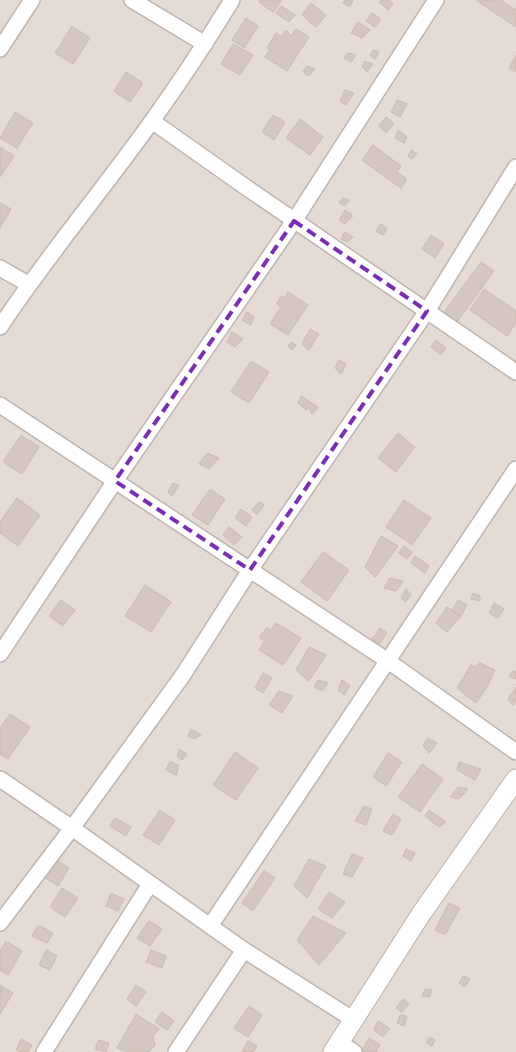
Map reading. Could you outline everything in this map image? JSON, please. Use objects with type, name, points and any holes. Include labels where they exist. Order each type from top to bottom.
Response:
[{"type":"street","points":[[0,49],[32,0]]},
{"type":"street","points":[[132,0],[205,44]]},
{"type":"street","points":[[0,327],[28,284],[152,121],[205,44],[232,0]]},
{"type":"street","points":[[0,654],[294,221],[436,0]]},
{"type":"street","points":[[152,121],[294,221],[516,372]]},
{"type":"street","points":[[0,923],[72,828],[183,675],[250,570],[427,312],[516,167]]},
{"type":"street","points":[[0,268],[28,284]]},
{"type":"street","points":[[0,405],[388,661],[516,752]]},
{"type":"street","points":[[210,926],[516,469]]},
{"type":"street","points":[[0,779],[244,950],[354,1020]]},
{"type":"street","points":[[342,1049],[354,1020],[422,914],[516,779]]},
{"type":"street","points":[[44,1052],[150,884]]},
{"type":"street","points":[[176,1052],[244,950]]},
{"type":"highlighted area","points":[[294,221],[427,311],[250,570],[115,481]]},
{"type":"shaded area","points":[[0,0],[516,0],[516,1052],[0,1052]]},
{"type":"building","points":[[260,0],[281,1],[273,12],[259,2]]},
{"type":"building","points":[[345,0],[353,0],[350,7],[343,3]]},
{"type":"building","points":[[381,0],[389,0],[393,3],[388,10],[379,2]]},
{"type":"building","points":[[476,0],[501,0],[516,10],[516,27]]},
{"type":"building","points":[[311,3],[326,15],[316,27],[302,15]]},
{"type":"building","points":[[281,6],[295,15],[289,22],[276,13]]},
{"type":"building","points":[[372,13],[381,19],[375,27],[366,21]]},
{"type":"building","points":[[246,18],[258,26],[244,48],[232,40]]},
{"type":"building","points":[[358,22],[370,30],[362,38],[351,33]]},
{"type":"building","points":[[72,26],[90,38],[73,64],[55,53]]},
{"type":"building","points":[[296,29],[309,37],[287,71],[265,57],[270,50],[267,48],[276,33],[282,37],[286,30],[291,36]]},
{"type":"building","points":[[233,44],[253,55],[240,75],[221,64]]},
{"type":"building","points":[[373,50],[379,52],[375,59],[370,56]]},
{"type":"building","points":[[348,53],[356,55],[351,62],[344,58]]},
{"type":"building","points":[[516,55],[516,72],[509,68]]},
{"type":"building","points":[[365,61],[373,64],[367,72],[362,67]]},
{"type":"building","points":[[307,66],[315,69],[309,76],[303,72]]},
{"type":"building","points":[[126,72],[143,83],[130,102],[114,91]]},
{"type":"building","points":[[345,90],[354,93],[346,105],[340,101]]},
{"type":"building","points":[[397,100],[407,104],[400,117],[391,112]]},
{"type":"building","points":[[15,112],[33,123],[17,148],[0,138]]},
{"type":"building","points":[[273,115],[285,122],[274,140],[262,132]]},
{"type":"building","points":[[386,117],[394,124],[386,133],[379,126]]},
{"type":"building","points":[[300,119],[323,137],[310,155],[286,138]]},
{"type":"building","points":[[398,130],[407,137],[404,143],[395,138]]},
{"type":"building","points":[[373,145],[401,166],[397,172],[407,179],[401,188],[362,160]]},
{"type":"building","points":[[0,147],[14,156],[0,177]]},
{"type":"building","points":[[412,150],[417,154],[412,159],[408,156]]},
{"type":"building","points":[[343,198],[349,200],[345,206],[339,203]]},
{"type":"building","points":[[0,203],[11,209],[0,228]]},
{"type":"building","points":[[345,210],[353,216],[345,224],[339,220]]},
{"type":"building","points":[[381,224],[387,229],[383,235],[376,231]]},
{"type":"building","points":[[345,232],[353,237],[348,242],[341,239]]},
{"type":"building","points":[[431,235],[444,244],[435,258],[422,249]]},
{"type":"building","points":[[481,262],[494,271],[457,322],[444,312]]},
{"type":"building","points":[[484,289],[516,311],[516,323],[507,336],[470,310]]},
{"type":"building","points":[[288,292],[308,305],[288,335],[270,324],[281,307],[277,304],[281,296],[285,298]]},
{"type":"building","points":[[247,312],[254,317],[251,325],[242,320]]},
{"type":"building","points":[[310,329],[319,334],[309,350],[302,344]]},
{"type":"building","points":[[232,332],[243,339],[235,347],[227,342]]},
{"type":"building","points":[[436,340],[446,348],[441,355],[431,347]]},
{"type":"building","points":[[291,342],[296,345],[292,350],[288,346]]},
{"type":"building","points":[[339,360],[346,364],[341,374],[335,368]]},
{"type":"building","points":[[251,361],[269,372],[249,403],[231,392]]},
{"type":"building","points":[[301,396],[318,407],[312,415],[309,408],[306,410],[298,403]]},
{"type":"building","points":[[398,433],[415,447],[396,472],[378,458]]},
{"type":"building","points":[[21,435],[39,447],[22,474],[3,462]]},
{"type":"building","points":[[207,453],[219,458],[209,469],[199,464]]},
{"type":"building","points":[[173,483],[179,486],[172,496],[168,492]]},
{"type":"building","points":[[210,489],[225,499],[208,525],[192,515]]},
{"type":"building","points":[[17,498],[40,515],[18,546],[0,533],[0,522]]},
{"type":"building","points":[[404,500],[431,518],[412,545],[386,527]]},
{"type":"building","points":[[259,502],[264,505],[257,515],[252,510]]},
{"type":"building","points":[[241,509],[252,517],[246,526],[235,518]]},
{"type":"building","points":[[229,527],[242,537],[234,545],[223,535]]},
{"type":"building","points":[[381,536],[398,546],[375,577],[365,567]]},
{"type":"building","points":[[404,546],[412,552],[407,559],[399,553]]},
{"type":"building","points":[[323,552],[349,570],[327,601],[301,582]]},
{"type":"building","points":[[415,556],[429,566],[425,573],[411,563]]},
{"type":"building","points":[[390,578],[403,581],[396,591],[384,588]]},
{"type":"building","points":[[145,585],[171,602],[151,632],[125,616]]},
{"type":"building","points":[[406,589],[411,594],[406,602],[401,598]]},
{"type":"building","points":[[473,593],[480,596],[480,601],[471,599]]},
{"type":"building","points":[[61,600],[75,610],[63,626],[49,616]]},
{"type":"building","points":[[458,600],[467,605],[461,616],[452,611]]},
{"type":"building","points":[[494,603],[504,609],[498,618],[489,613]]},
{"type":"building","points":[[447,607],[461,616],[447,632],[436,623]]},
{"type":"building","points":[[276,623],[301,638],[283,665],[259,650],[265,641],[259,638],[267,627],[271,630]]},
{"type":"building","points":[[380,628],[387,633],[379,644],[372,639]]},
{"type":"building","points":[[309,647],[326,655],[309,681],[296,670]]},
{"type":"building","points":[[480,663],[495,670],[487,687],[476,703],[457,688],[471,665],[475,667]]},
{"type":"building","points":[[514,670],[516,672],[516,679],[509,676]]},
{"type":"building","points":[[263,673],[272,678],[263,693],[255,688]]},
{"type":"building","points":[[318,680],[328,683],[322,691],[314,687]]},
{"type":"building","points":[[342,680],[350,685],[345,695],[338,690]]},
{"type":"building","points":[[516,687],[516,701],[513,705],[508,699]]},
{"type":"building","points":[[279,691],[293,696],[282,713],[269,705]]},
{"type":"building","points":[[10,714],[30,727],[8,759],[0,754],[0,728]]},
{"type":"building","points":[[191,729],[201,735],[194,739],[188,736]]},
{"type":"building","points":[[428,738],[437,743],[429,753],[423,745]]},
{"type":"building","points":[[179,749],[187,754],[182,760],[177,756]]},
{"type":"building","points":[[235,752],[258,768],[236,800],[213,785]]},
{"type":"building","points":[[388,753],[402,762],[386,786],[373,777]]},
{"type":"building","points":[[170,761],[179,766],[176,775],[166,770]]},
{"type":"building","points":[[459,762],[481,769],[475,780],[457,770]]},
{"type":"building","points":[[422,764],[443,779],[420,812],[398,797]]},
{"type":"building","points":[[458,787],[468,789],[459,799],[450,797]]},
{"type":"building","points":[[364,806],[372,809],[366,825],[355,821]]},
{"type":"building","points":[[160,810],[175,820],[159,845],[143,835]]},
{"type":"building","points":[[429,810],[446,822],[439,827],[425,816]]},
{"type":"building","points":[[393,814],[401,819],[392,835],[383,831]]},
{"type":"building","points":[[115,818],[131,827],[126,836],[110,826]]},
{"type":"building","points":[[406,849],[415,853],[411,861],[403,856]]},
{"type":"building","points":[[352,854],[363,858],[352,877],[343,874]]},
{"type":"building","points":[[55,859],[69,868],[58,886],[44,877]]},
{"type":"building","points":[[309,859],[326,866],[307,898],[294,886]]},
{"type":"building","points":[[264,871],[275,878],[253,911],[242,903]]},
{"type":"building","points":[[62,888],[78,898],[65,917],[50,907]]},
{"type":"building","points":[[329,892],[345,902],[332,918],[318,909]]},
{"type":"building","points":[[111,893],[124,899],[118,911],[106,906]]},
{"type":"building","points":[[449,903],[460,908],[445,935],[435,930]]},
{"type":"building","points":[[313,916],[346,933],[319,965],[297,940]]},
{"type":"building","points":[[149,921],[162,929],[150,946],[137,938]]},
{"type":"building","points":[[38,925],[53,933],[47,943],[32,936]]},
{"type":"building","points":[[6,941],[22,951],[8,975],[0,970],[0,951]]},
{"type":"building","points":[[46,950],[57,956],[50,970],[39,965]]},
{"type":"building","points":[[151,950],[166,956],[162,968],[146,962]]},
{"type":"building","points":[[463,976],[470,979],[465,987],[459,983]]},
{"type":"building","points":[[0,985],[13,993],[0,1014]]},
{"type":"building","points":[[136,985],[146,992],[136,1006],[127,999]]},
{"type":"building","points":[[425,989],[432,990],[429,997],[422,996]]},
{"type":"building","points":[[403,999],[409,1004],[402,1012],[396,1008]]},
{"type":"building","points":[[249,1006],[262,1015],[248,1037],[234,1028]]},
{"type":"building","points":[[162,1012],[174,1021],[167,1030],[155,1022]]},
{"type":"building","points":[[136,1014],[159,1029],[153,1036],[155,1045],[149,1052],[127,1052],[117,1048]]},
{"type":"building","points":[[400,1015],[407,1016],[404,1026],[397,1023]]},
{"type":"building","points":[[378,1021],[390,1029],[383,1037],[374,1030]]},
{"type":"building","points":[[430,1037],[435,1040],[432,1046],[426,1042]]},
{"type":"building","points":[[369,1038],[380,1045],[376,1052],[361,1052]]},
{"type":"building","points":[[21,1039],[32,1045],[28,1052],[16,1050]]},
{"type":"building","points":[[99,1040],[109,1043],[106,1052],[95,1049]]},
{"type":"building","points":[[248,1041],[257,1046],[253,1052],[242,1052]]}]
